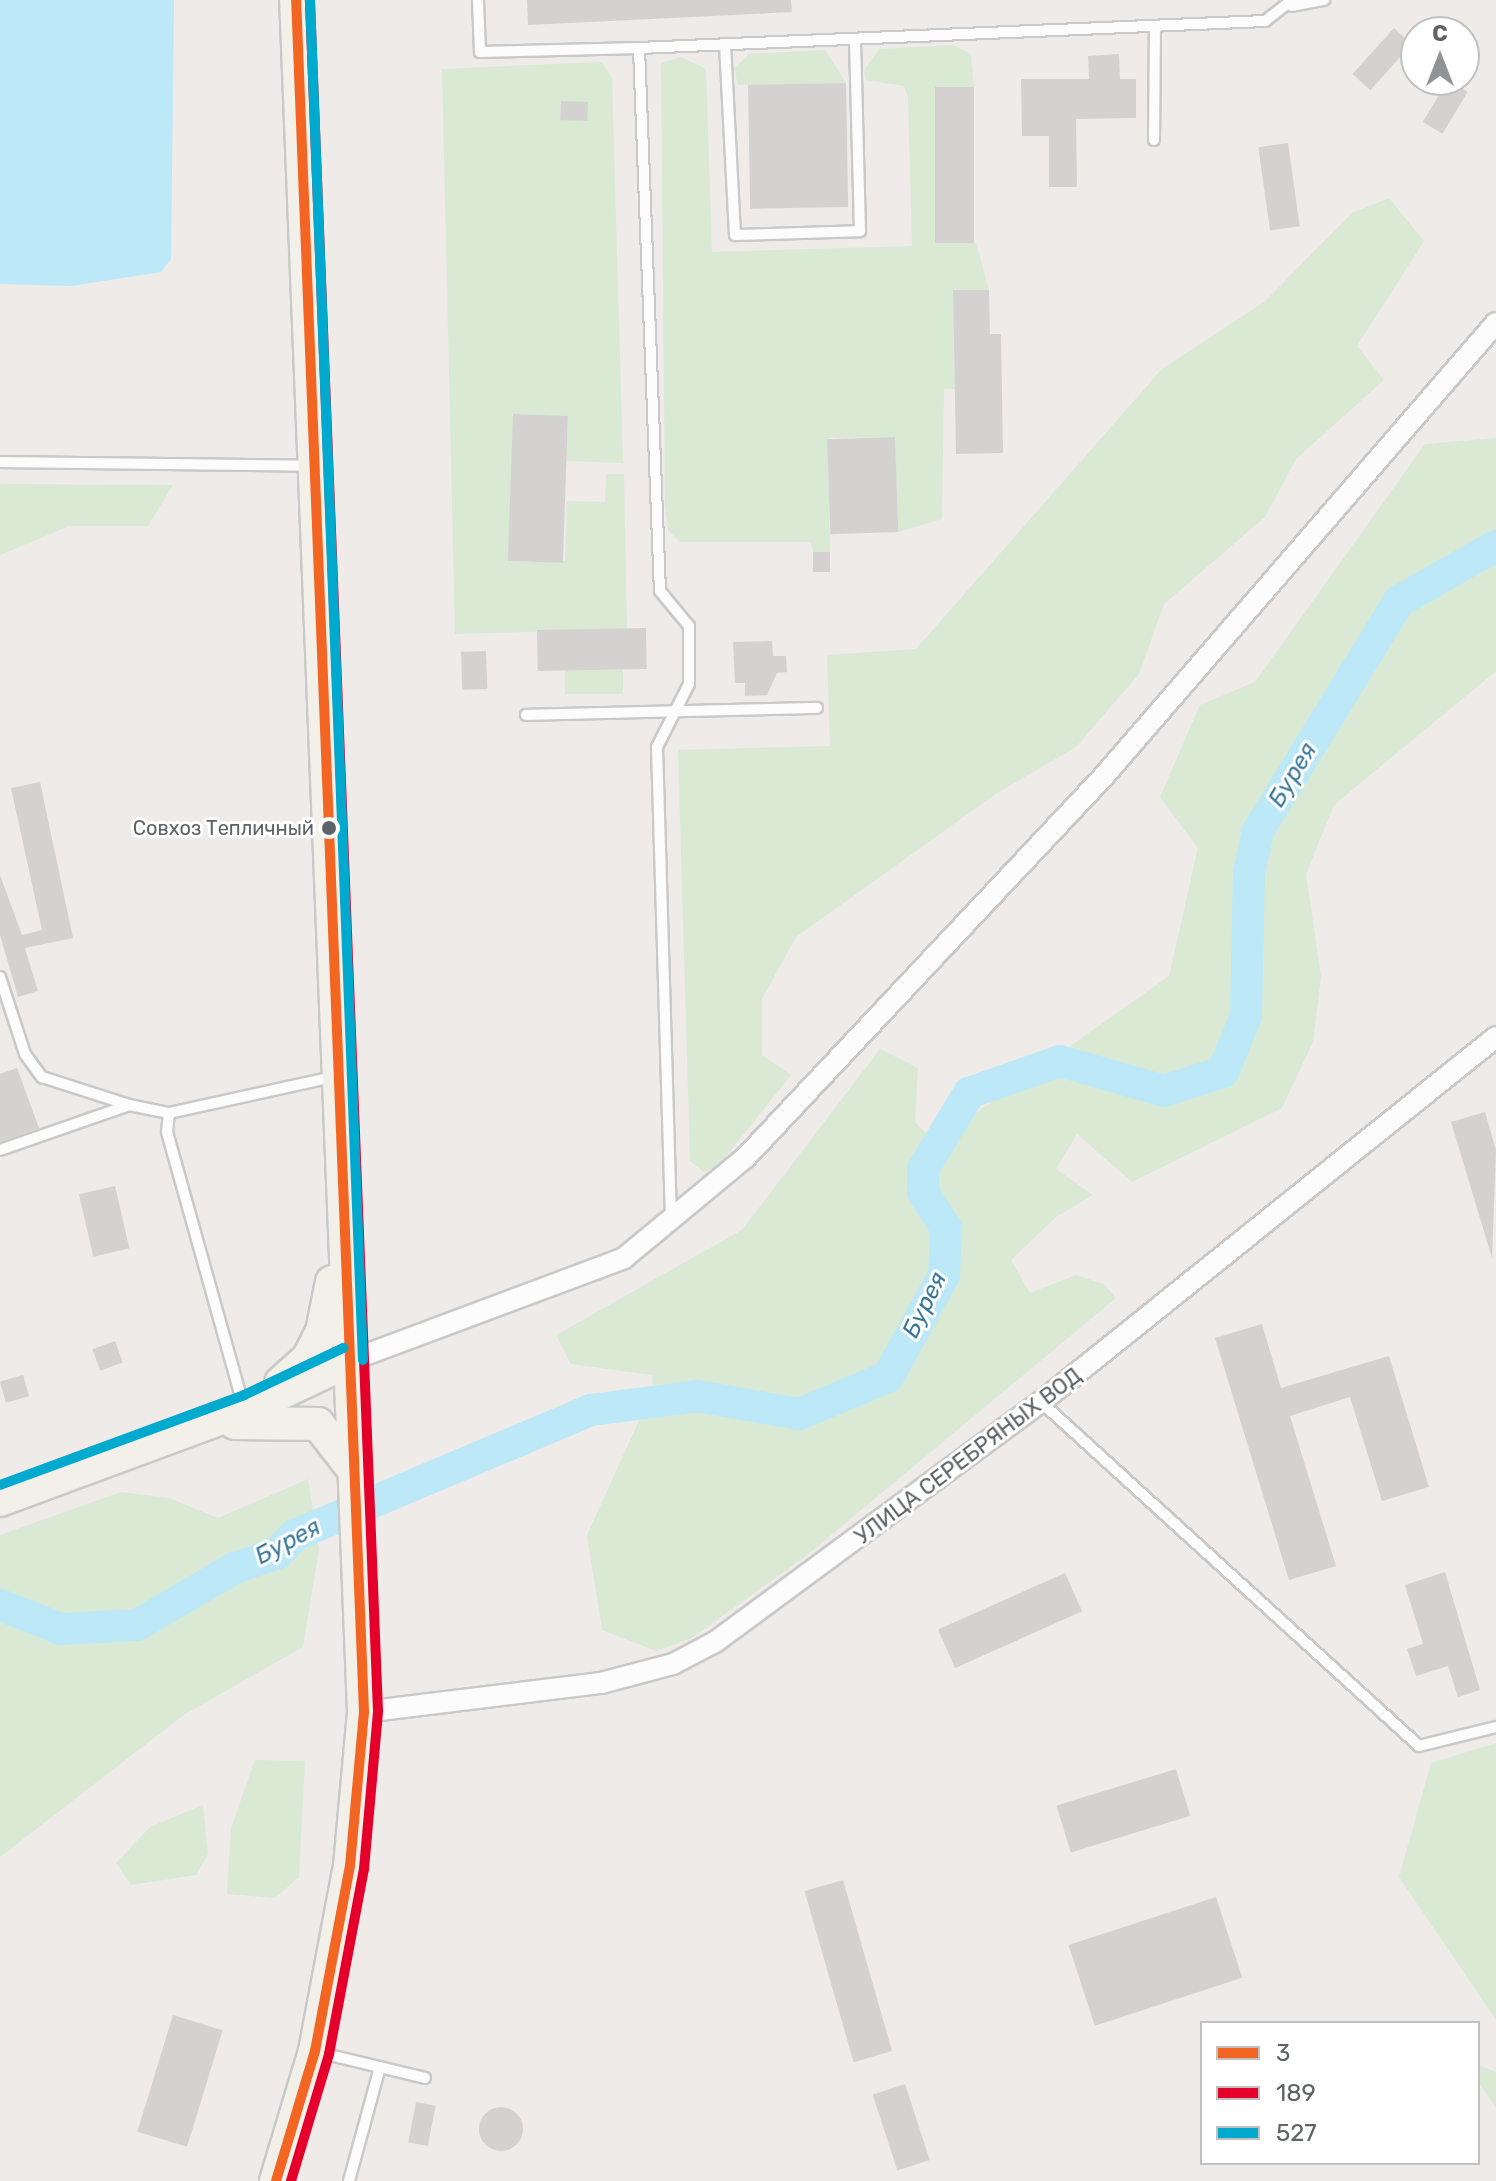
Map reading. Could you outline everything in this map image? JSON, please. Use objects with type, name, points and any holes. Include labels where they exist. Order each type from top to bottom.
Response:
[{"type":"main road","points":[[276,2181],[315,2051],[350,1866],[364,1712],[356,1479],[335,1077],[296,0]]},
{"type":"main road","points":[[252,1407],[308,1359],[322,1332],[341,1191]]},
{"type":"main road","points":[[0,1500],[252,1407],[349,1361]]},
{"type":"main road","points":[[200,1426],[284,1419],[318,1424],[340,1443],[356,1479]]},
{"type":"street","points":[[349,1361],[624,1258],[671,1223],[746,1157],[1104,776],[1496,323]]},
{"type":"street","name":"УЛИЦА СЕРЕБРЯНЫХ ВОД","points":[[364,1712],[601,1683],[673,1664],[807,1578],[1041,1402],[1496,1037]]},
{"type":"lane","points":[[478,0],[480,52],[1265,21],[1292,3],[1324,0]]},
{"type":"lane","points":[[1154,140],[1155,26]]},
{"type":"lane","points":[[725,44],[735,235],[860,231],[855,39]]},
{"type":"lane","points":[[639,48],[660,591],[689,626],[689,684],[657,747],[671,1223]]},
{"type":"lane","points":[[0,462],[311,466]]},
{"type":"lane","points":[[526,715],[817,708]]},
{"type":"lane","points":[[0,977],[25,1054],[42,1077],[129,1105],[169,1113],[335,1077]]},
{"type":"lane","points":[[0,1150],[129,1105]]},
{"type":"lane","points":[[169,1113],[167,1132],[252,1407]]},
{"type":"lane","points":[[1041,1402],[1419,1746],[1496,1727]]},
{"type":"lane","points":[[315,2051],[425,2078]]},
{"type":"lane","points":[[349,2181],[380,2067]]},
{"type":"green space","points":[[953,45],[971,54],[974,87],[936,87],[937,243],[976,243],[989,290],[953,291],[955,389],[944,389],[942,519],[898,532],[895,437],[828,438],[830,552],[813,552],[811,542],[680,542],[668,530],[665,505],[661,63],[681,57],[706,69],[712,252],[912,246],[908,97],[904,86],[866,80],[864,70],[879,49]]},
{"type":"green space","points":[[825,50],[846,83],[738,85],[734,69],[749,54]]},
{"type":"green space","points":[[602,62],[612,78],[623,463],[567,461],[568,416],[514,415],[511,561],[533,562],[534,503],[543,561],[565,561],[567,501],[605,502],[606,474],[624,474],[627,629],[455,634],[442,69]]},
{"type":"green space","points":[[1389,198],[1424,241],[1357,346],[1384,380],[1296,459],[1265,517],[1164,604],[1139,674],[1076,747],[997,793],[796,937],[762,999],[762,1055],[791,1075],[719,1165],[704,1172],[690,1161],[678,750],[830,746],[827,655],[916,649],[1162,369],[1264,302],[1352,213]]},
{"type":"green space","points":[[1496,438],[1496,671],[1334,805],[1306,874],[1321,977],[1313,1042],[1282,1108],[1132,1182],[1077,1134],[1056,1169],[1093,1195],[1056,1217],[1011,1260],[1030,1293],[1076,1275],[1104,1284],[1116,1298],[806,1556],[692,1638],[656,1651],[602,1630],[587,1535],[653,1390],[652,1375],[571,1364],[556,1335],[742,1230],[880,1049],[918,1068],[915,1122],[935,1142],[1169,976],[1198,848],[1160,797],[1200,705],[1255,682],[1425,444]]},
{"type":"green space","points":[[0,484],[173,485],[148,526],[69,526],[0,555]]},
{"type":"green space","points":[[565,670],[623,670],[623,694],[565,694]]},
{"type":"green space","points":[[308,1479],[319,1550],[303,1647],[185,1714],[0,1857],[0,1535],[121,1492],[169,1498],[218,1518]]},
{"type":"green space","points":[[1496,1743],[1496,2020],[1399,1877],[1431,1763]]},
{"type":"green space","points":[[255,1760],[305,1761],[299,1877],[275,1898],[227,1894],[231,1828]]},
{"type":"green space","points":[[203,1805],[208,1854],[196,1875],[131,1885],[116,1863],[150,1827]]},
{"type":"green space","points":[[1480,2066],[1496,2072],[1496,2108],[1480,2085]]},
{"type":"water","points":[[0,0],[174,0],[171,259],[161,272],[71,286],[0,284]]},
{"type":"building","points":[[527,0],[791,0],[792,12],[528,25]]},
{"type":"building","points":[[1394,28],[1400,33],[1400,57],[1370,90],[1353,74]]},
{"type":"building","points":[[1119,54],[1120,79],[1136,79],[1136,118],[1076,119],[1077,187],[1049,187],[1049,136],[1022,136],[1021,79],[1089,79],[1088,56]]},
{"type":"building","points":[[846,83],[848,207],[750,209],[748,85]]},
{"type":"building","points":[[935,87],[974,87],[974,243],[935,243]]},
{"type":"building","points":[[1438,96],[1465,96],[1442,134],[1423,122]]},
{"type":"building","points":[[561,101],[588,102],[587,121],[560,120]]},
{"type":"building","points":[[1288,143],[1300,226],[1270,230],[1258,147]]},
{"type":"building","points":[[953,290],[989,290],[990,334],[1001,334],[1003,453],[956,454]]},
{"type":"building","points":[[513,414],[568,416],[563,563],[508,561]]},
{"type":"building","points":[[895,437],[898,532],[830,534],[827,439]]},
{"type":"building","points":[[813,552],[830,552],[830,572],[813,572]]},
{"type":"building","points":[[646,628],[647,669],[538,671],[537,630]]},
{"type":"building","points":[[772,641],[773,656],[786,656],[787,672],[777,673],[767,695],[745,696],[745,683],[735,683],[733,642]]},
{"type":"building","points":[[486,651],[487,689],[462,690],[461,652]]},
{"type":"building","points":[[40,782],[73,938],[25,948],[38,991],[18,997],[0,935],[0,875],[22,935],[42,930],[11,788]]},
{"type":"building","points":[[17,1068],[39,1128],[0,1142],[0,1074]]},
{"type":"building","points":[[1485,1112],[1496,1150],[1492,1258],[1451,1122]]},
{"type":"building","points":[[115,1186],[129,1248],[93,1257],[79,1194]]},
{"type":"building","points":[[1262,1324],[1281,1388],[1389,1356],[1429,1487],[1382,1501],[1350,1397],[1290,1416],[1336,1566],[1289,1580],[1215,1338]]},
{"type":"building","points":[[115,1341],[123,1363],[100,1371],[92,1349]]},
{"type":"building","points":[[23,1375],[29,1396],[6,1403],[0,1382]]},
{"type":"building","points":[[1445,1572],[1480,1690],[1458,1697],[1448,1666],[1416,1676],[1407,1649],[1423,1644],[1405,1585]]},
{"type":"building","points":[[1065,1573],[1082,1611],[955,1668],[938,1630]]},
{"type":"building","points":[[1176,1769],[1190,1816],[1071,1852],[1056,1806]]},
{"type":"building","points":[[843,1880],[892,2051],[854,2062],[805,1891]]},
{"type":"building","points":[[1216,1897],[1242,1978],[1095,2026],[1069,1945]]},
{"type":"building","points":[[173,2015],[223,2030],[187,2147],[137,2132]]},
{"type":"building","points":[[905,2084],[930,2160],[897,2171],[873,2095]]},
{"type":"building","points":[[416,2102],[436,2106],[428,2146],[408,2142]]},
{"type":"building","points":[[501,2107],[517,2113],[523,2129],[517,2145],[501,2151],[485,2145],[479,2129],[485,2113]]},
{"type":"waterway","name":"Бурея","points":[[0,1605],[61,1629],[137,1625],[235,1568],[278,1553],[295,1535],[591,1410],[697,1396],[799,1414],[888,1377],[944,1275],[946,1228],[923,1192],[923,1169],[969,1093],[1060,1061],[1164,1091],[1223,1072],[1246,1016],[1249,872],[1258,831],[1399,601],[1496,546]]},
{"type":"transit line","name":"3","points":[[276,2181],[315,2051],[350,1866],[364,1712],[296,0]]},
{"type":"transit line","name":"189","points":[[291,2181],[329,2054],[364,1869],[378,1711],[310,0]]},
{"type":"transit line","name":"527","points":[[310,0],[363,1360]]},
{"type":"transit line","name":"527","points":[[0,1485],[244,1395],[343,1348]]},
{"type":"place","name":"Совхоз Тепличный","points":[[329,828]]}]
